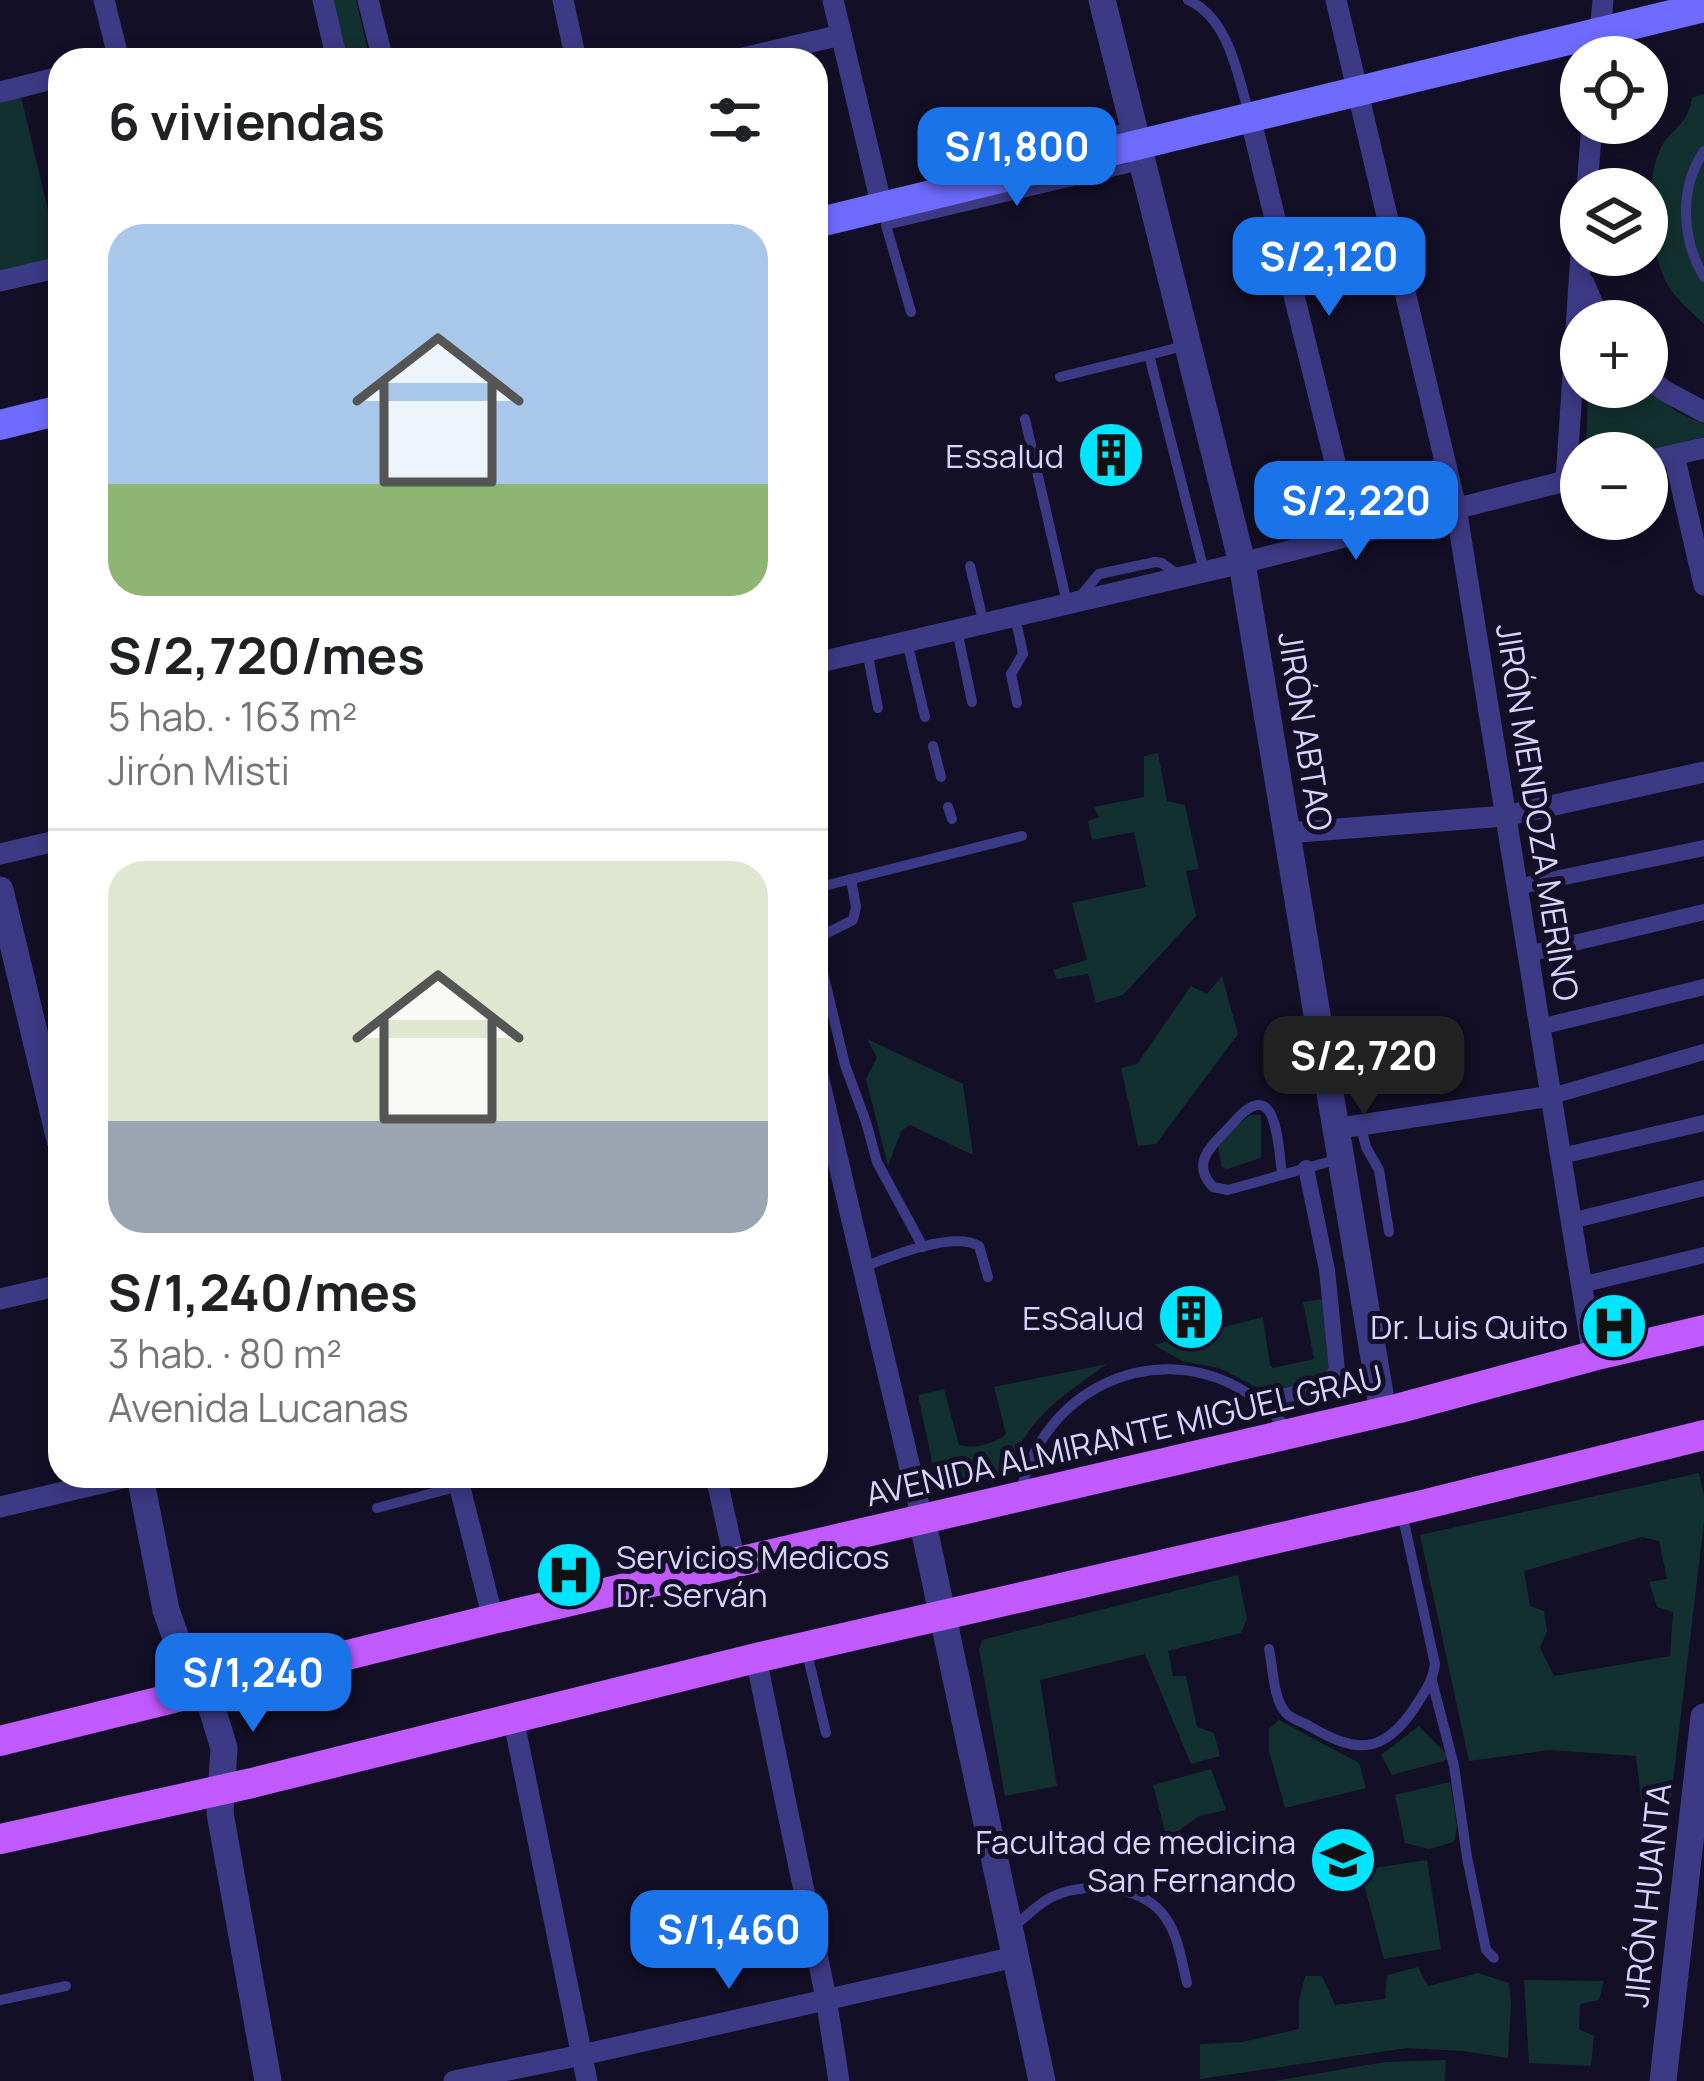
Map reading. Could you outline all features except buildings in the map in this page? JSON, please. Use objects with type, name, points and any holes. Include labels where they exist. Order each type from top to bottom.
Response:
[{"type":"main road","points":[[1624,36],[1704,7]]},
{"type":"main road","points":[[828,222],[884,216],[1357,90],[1560,52]]},
{"type":"main road","points":[[0,424],[48,413]]},
{"type":"main road","name":"AVENIDA ALMIRANTE MIGUEL GRAU","points":[[0,1741],[735,1562],[923,1526],[1021,1495],[1383,1412],[1593,1356],[1699,1335]]},
{"type":"main road","points":[[0,1839],[222,1789],[943,1610],[1401,1510],[1704,1436]]},
{"type":"street","points":[[104,0],[115,48]]},
{"type":"street","points":[[322,0],[334,48]]},
{"type":"street","points":[[368,0],[379,48]]},
{"type":"street","points":[[563,0],[573,48]]},
{"type":"street","points":[[833,0],[884,216]]},
{"type":"street","name":"JIRÓN ABTAO","points":[[1102,0],[1241,563],[1286,833],[1347,1127],[1339,1159],[1383,1412]]},
{"type":"street","name":"JIRÓN MENDOZA MERINO","points":[[1336,0],[1456,508],[1593,1356]]},
{"type":"street","points":[[1600,36],[1603,0]]},
{"type":"street","points":[[783,48],[841,34]]},
{"type":"street","points":[[0,92],[48,80]]},
{"type":"street","points":[[1250,117],[1353,535]]},
{"type":"street","points":[[0,281],[48,270]]},
{"type":"street","points":[[1574,432],[1580,276]]},
{"type":"street","points":[[1668,394],[1704,412]]},
{"type":"street","points":[[1668,456],[1704,448]]},
{"type":"street","points":[[1674,455],[1704,585]]},
{"type":"street","points":[[828,660],[1181,578],[1560,481]]},
{"type":"street","points":[[1286,833],[1505,816],[1704,772]]},
{"type":"street","points":[[0,854],[48,843]]},
{"type":"street","points":[[1516,887],[1704,848]]},
{"type":"street","points":[[0,890],[48,1091]]},
{"type":"street","points":[[1528,955],[1704,912]]},
{"type":"street","points":[[1540,1027],[1704,987]]},
{"type":"street","points":[[1347,1127],[1552,1096],[1704,1052]]},
{"type":"street","points":[[828,1118],[943,1610],[1042,2081]]},
{"type":"street","points":[[1561,1156],[1704,1123]]},
{"type":"street","points":[[1260,1401],[1322,1386],[1337,1370],[1328,1270],[1306,1168]]},
{"type":"street","points":[[1571,1221],[1704,1188]]},
{"type":"street","points":[[1581,1285],[1704,1255]]},
{"type":"street","points":[[0,1298],[48,1288]]},
{"type":"street","points":[[0,1507],[80,1488]]},
{"type":"street","points":[[142,1488],[166,1610],[186,1666],[207,1692],[224,1748],[220,1813],[268,2081]]},
{"type":"street","points":[[460,1488],[493,1619]]},
{"type":"street","points":[[719,1488],[735,1562]]},
{"type":"street","points":[[756,1658],[839,2081]]},
{"type":"street","points":[[513,1717],[587,2081]]},
{"type":"street","name":"JIRÓN HUANTA","points":[[1663,2081],[1698,1803],[1704,1717]]},
{"type":"street","points":[[454,2081],[826,1998],[1012,1944]]},
{"type":"lane","points":[[1188,0],[1200,5],[1231,52],[1250,117]]},
{"type":"lane","points":[[1010,136],[1137,146]]},
{"type":"lane","points":[[1704,151],[1687,186],[1685,213],[1704,277]]},
{"type":"lane","points":[[884,216],[911,312]]},
{"type":"lane","points":[[1060,377],[1187,345]]},
{"type":"lane","points":[[1149,355],[1204,572]]},
{"type":"lane","points":[[1025,419],[1072,603]]},
{"type":"lane","points":[[970,566],[984,624]]},
{"type":"lane","points":[[1016,616],[1023,654],[1011,674],[1017,703]]},
{"type":"lane","points":[[958,630],[973,702]]},
{"type":"lane","points":[[907,642],[926,717]]},
{"type":"lane","points":[[867,651],[878,709]]},
{"type":"lane","points":[[933,746],[941,777]]},
{"type":"lane","points":[[828,885],[1022,836]]},
{"type":"lane","points":[[828,931],[853,920],[856,907],[851,880]]},
{"type":"lane","points":[[828,996],[844,1066],[878,1162],[923,1247]]},
{"type":"lane","points":[[1282,1174],[1273,1117],[1257,1105],[1245,1109],[1205,1156],[1203,1167],[1208,1182],[1220,1190],[1306,1168],[1339,1159]]},
{"type":"lane","points":[[1347,1127],[1366,1147],[1379,1171],[1389,1232]]},
{"type":"lane","points":[[863,1268],[957,1240],[979,1246],[988,1277]]},
{"type":"lane","points":[[1021,1495],[1032,1455],[1062,1412],[1105,1383],[1130,1374],[1185,1370],[1224,1381],[1260,1401],[1291,1432]]},
{"type":"lane","points":[[377,1508],[437,1488]]},
{"type":"lane","points":[[1269,1649],[1286,1712],[1346,1745],[1382,1741],[1397,1730],[1432,1681],[1436,1664],[1401,1510]]},
{"type":"lane","points":[[806,1647],[826,1733]]},
{"type":"lane","points":[[1432,1681],[1454,1766],[1486,1950],[1494,1958]]},
{"type":"lane","points":[[1012,1944],[1045,1900],[1057,1895],[1091,1888],[1135,1894],[1161,1911],[1175,1936],[1187,1983]]},
{"type":"lane","points":[[0,2000],[66,1986]]},
{"type":"green space","points":[[333,0],[356,0],[367,48],[344,48]]},
{"type":"green space","points":[[19,88],[48,210],[48,265],[0,281],[0,92]]},
{"type":"green space","points":[[1704,94],[1704,324],[1674,294],[1664,276],[1668,276],[1668,168],[1654,168],[1692,97]]},
{"type":"green space","points":[[1668,405],[1704,424],[1704,437],[1668,446],[1668,432],[1587,432],[1587,408]]},
{"type":"green space","points":[[1158,753],[1167,801],[1185,805],[1199,869],[1186,871],[1196,916],[1123,995],[1096,1003],[1088,974],[1057,979],[1053,970],[1087,960],[1072,903],[1146,887],[1134,832],[1092,840],[1088,821],[1099,817],[1094,807],[1144,797],[1144,756]]},
{"type":"green space","points":[[1222,976],[1238,1034],[1156,1144],[1138,1146],[1121,1068],[1137,1064],[1191,986],[1207,994]]},
{"type":"green space","points":[[867,1039],[963,1084],[973,1155],[910,1125],[901,1131],[888,1166],[866,1079],[877,1058]]},
{"type":"green space","points":[[1250,1115],[1261,1115],[1261,1158],[1222,1167],[1218,1147]]},
{"type":"green space","points":[[1322,1299],[1331,1367],[1317,1382],[1264,1391],[1219,1368],[1182,1361],[1154,1345],[1263,1317],[1273,1368],[1314,1359],[1303,1302]]},
{"type":"green space","points":[[1107,1364],[1036,1422],[1006,1473],[938,1490],[918,1395],[944,1389],[959,1445],[977,1446],[1006,1434],[994,1387]]},
{"type":"green space","points":[[1699,1473],[1704,1522],[1671,1798],[1641,1799],[1636,1756],[1550,1750],[1469,1761],[1420,1535]],"holes":[[[1642,1537],[1659,1541],[1667,1579],[1649,1582],[1657,1607],[1673,1612],[1670,1656],[1554,1676],[1540,1648],[1547,1631],[1544,1611],[1530,1606],[1524,1571]]]},
{"type":"green space","points":[[1238,1575],[1247,1619],[1241,1633],[1168,1651],[1173,1676],[1186,1676],[1197,1727],[1214,1733],[1220,1756],[1191,1764],[1145,1654],[1040,1680],[1057,1786],[1005,1796],[979,1649],[982,1640]]},
{"type":"green space","points":[[1279,1720],[1359,1763],[1366,1788],[1285,1808],[1269,1751],[1269,1729]]},
{"type":"green space","points":[[1419,1726],[1451,1759],[1392,1775],[1381,1755]]},
{"type":"green space","points":[[1211,1769],[1226,1810],[1199,1816],[1167,1839],[1153,1785]]},
{"type":"green space","points":[[1450,1782],[1457,1826],[1454,1842],[1429,1849],[1405,1843],[1395,1795]]},
{"type":"green space","points":[[1427,1860],[1441,1949],[1384,1959],[1360,1870]]},
{"type":"green space","points":[[1418,1967],[1428,1986],[1478,1973],[1509,1983],[1508,2058],[1407,2048],[1200,2079],[1200,2044],[1242,2042],[1299,2029],[1305,1976],[1322,1976],[1335,2005],[1385,1999],[1387,1975]]},
{"type":"green space","points":[[1524,1980],[1604,1981],[1599,2000],[1580,2004],[1579,2029],[1594,2036],[1591,2066],[1529,2063]]},
{"type":"green space","points":[[1446,2060],[1445,2081],[1274,2081],[1385,2062]]},
{"type":"place","name":"Essalud","points":[[1111,455]]},
{"type":"place","name":"EsSalud","points":[[1191,1317]]},
{"type":"place","name":"Dr. Luis Quito","points":[[1614,1326]]},
{"type":"place","name":"Servicios Medicos Dr. Serván","points":[[569,1575]]},
{"type":"place","name":"Facultad de medicina San Fernando","points":[[1343,1860]]}]
